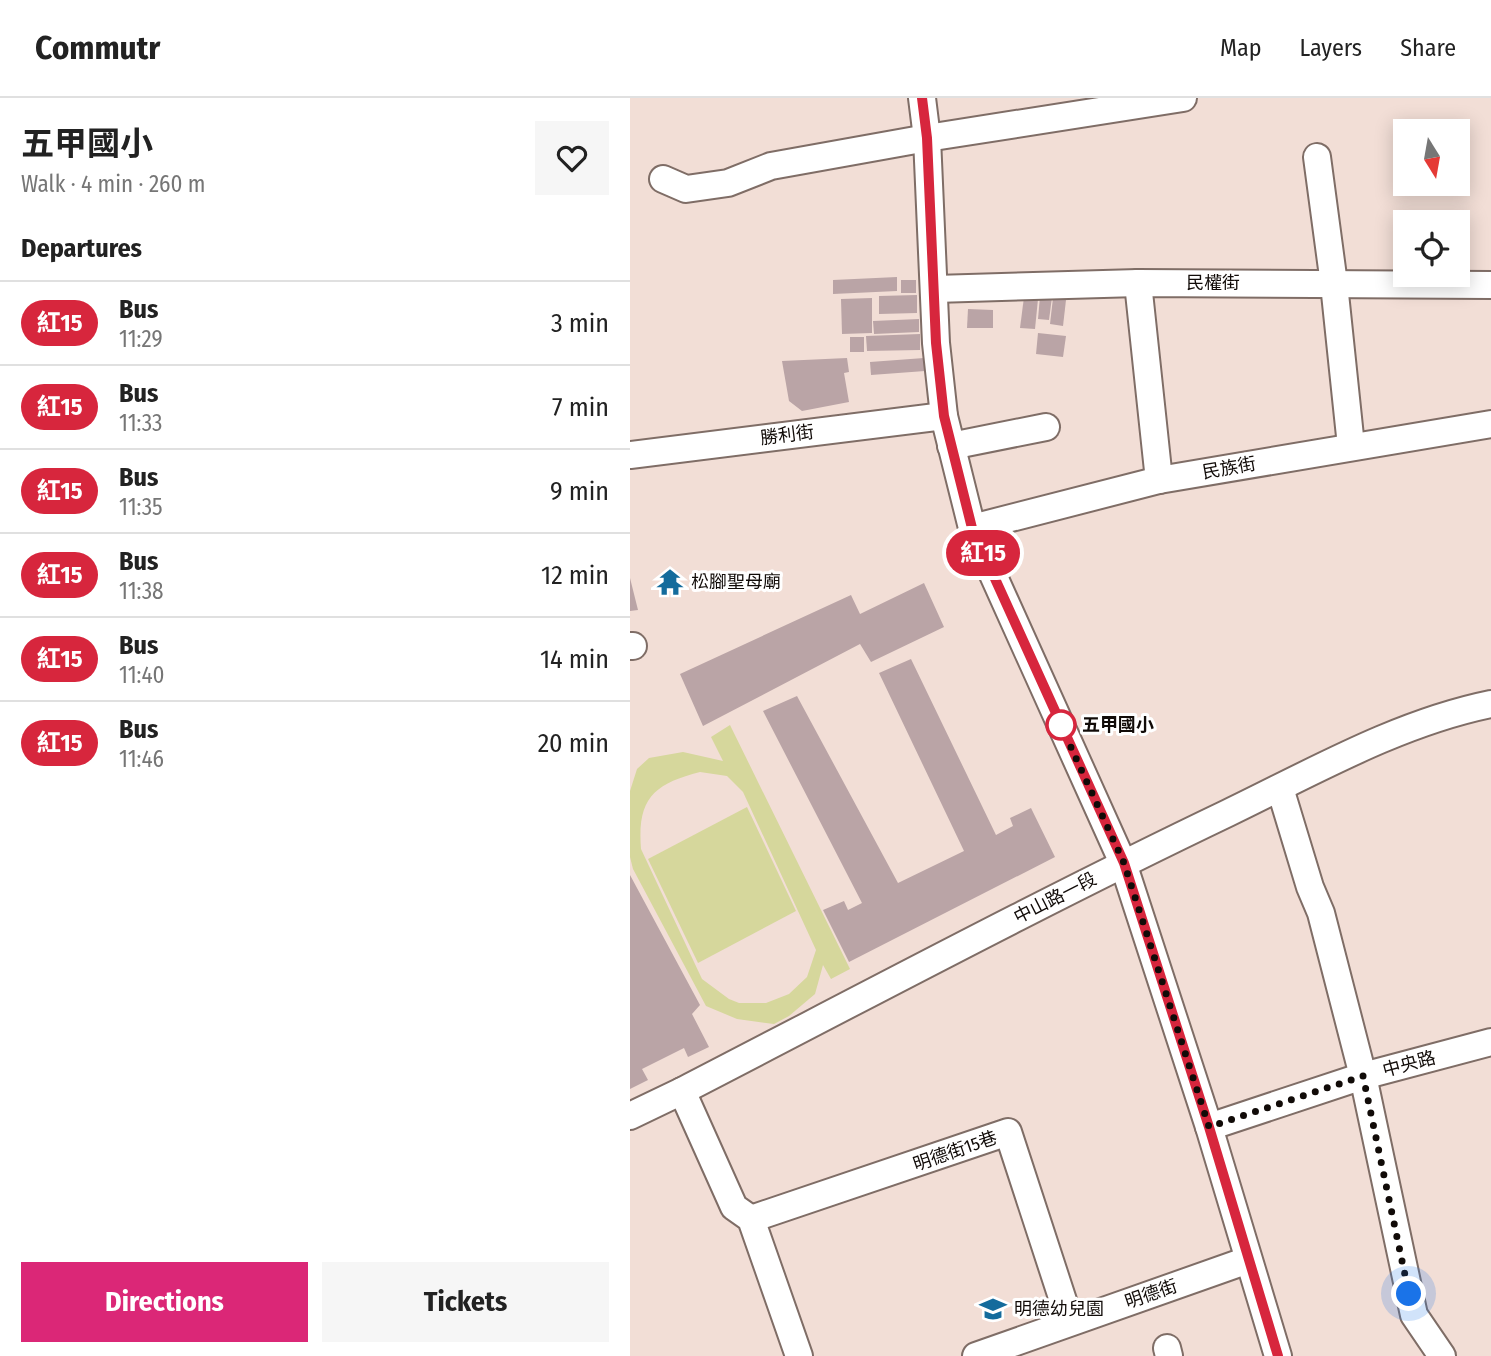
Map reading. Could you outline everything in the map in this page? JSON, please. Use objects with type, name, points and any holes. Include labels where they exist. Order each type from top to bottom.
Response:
[{"type":"street","points":[[922,98],[927,138],[936,343],[944,416],[972,528],[1124,863],[1209,1127],[1278,1356]]},
{"type":"street","points":[[663,178],[686,189],[728,183],[771,166],[927,138],[1183,98]]},
{"type":"street","points":[[1317,157],[1351,446]]},
{"type":"street","points":[[1138,283],[1159,480]]},
{"type":"street","name":"民權街","points":[[935,289],[1138,283],[1491,285]]},
{"type":"street","name":"勝利街","points":[[630,455],[944,416]]},
{"type":"street","name":"民族街","points":[[972,528],[1159,480],[1491,424]]},
{"type":"street","points":[[951,446],[1046,427]]},
{"type":"street","name":"中山路一段","points":[[630,1116],[1124,863],[1280,788],[1394,734],[1491,704]]},
{"type":"street","points":[[1280,788],[1310,887],[1321,913],[1363,1076],[1413,1315],[1442,1356]]},
{"type":"street","name":"中央路","points":[[1209,1127],[1363,1076],[1491,1042]]},
{"type":"street","points":[[682,1091],[734,1207],[751,1219],[799,1356]]},
{"type":"street","name":"明德街15巷","points":[[751,1219],[1009,1132],[1070,1322]]},
{"type":"street","name":"明德街","points":[[976,1356],[1248,1260]]},
{"type":"green space","points":[[730,725],[850,969],[831,979],[823,965],[815,994],[789,1016],[774,1024],[737,1019],[706,1006],[633,869],[630,857],[630,791],[637,769],[649,758],[683,752],[723,761],[711,737]],"holes":[[[700,772],[727,776],[743,792],[816,950],[807,977],[789,994],[766,1003],[739,1003],[702,979],[641,849],[642,817],[646,805],[660,788]]]},
{"type":"green space","points":[[747,807],[796,911],[698,963],[648,859]]},
{"type":"building","points":[[897,277],[897,291],[833,294],[833,280]]},
{"type":"building","points":[[901,280],[916,280],[916,293],[901,293]]},
{"type":"building","points":[[917,295],[917,313],[879,314],[879,296]]},
{"type":"building","points":[[1040,296],[1052,297],[1049,320],[1038,319]]},
{"type":"building","points":[[1024,297],[1038,299],[1035,329],[1020,328]]},
{"type":"building","points":[[872,298],[872,333],[842,334],[841,299]]},
{"type":"building","points":[[1053,298],[1066,300],[1063,326],[1050,324]]},
{"type":"building","points":[[968,309],[993,310],[993,328],[967,328]]},
{"type":"building","points":[[919,319],[919,332],[874,334],[873,321]]},
{"type":"building","points":[[1038,333],[1066,336],[1063,357],[1036,354]]},
{"type":"building","points":[[920,334],[920,350],[867,351],[866,336]]},
{"type":"building","points":[[850,337],[864,337],[864,352],[850,352]]},
{"type":"building","points":[[847,358],[849,372],[844,373],[849,402],[802,411],[789,401],[782,361]]},
{"type":"building","points":[[924,358],[925,371],[871,375],[870,362]]},
{"type":"building","points":[[630,578],[638,610],[630,611]]},
{"type":"building","points":[[924,583],[944,627],[871,662],[860,644],[703,726],[680,674],[851,595],[860,614]]},
{"type":"building","points":[[911,659],[996,835],[1013,826],[1010,818],[1031,808],[1055,857],[849,962],[823,910],[844,901],[848,910],[862,903],[763,711],[797,696],[898,883],[964,851],[879,673]]},
{"type":"building","points":[[630,875],[700,1005],[692,1014],[709,1047],[688,1057],[684,1048],[642,1069],[648,1080],[630,1089]]},
{"type":"bus line","name":"紅15","points":[[922,98],[927,138],[936,343],[944,416],[972,528],[1124,863],[1209,1127],[1278,1356]]},
{"type":"place","name":"松腳聖母廟","points":[[670,582]]},
{"type":"place","name":"五甲國小","points":[[1061,725]]},
{"type":"place","name":"明德幼兒園","points":[[993,1309]]},
{"type":"route","points":[[1061,725],[1058,719],[1124,863],[1209,1127],[1363,1076],[1409,1294]]}]
